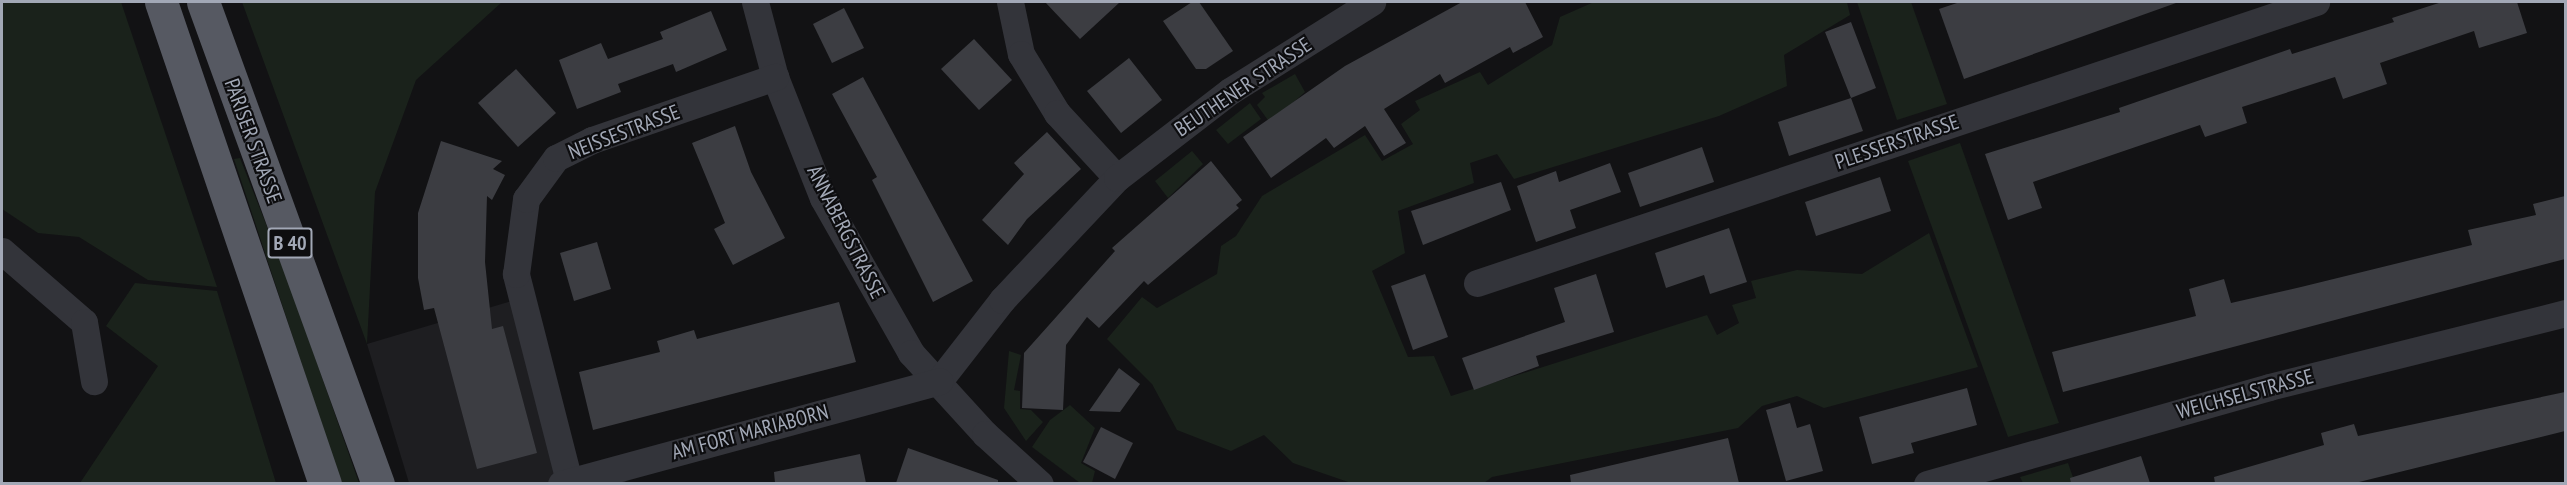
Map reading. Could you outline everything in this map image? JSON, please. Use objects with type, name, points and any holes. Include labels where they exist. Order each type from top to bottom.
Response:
[{"type":"highway","name":"PARISER STRASSE","points":[[161,2],[325,483]]},
{"type":"highway","name":"PARISER STRASSE","points":[[203,2],[378,483]]},
{"type":"street","name":"ANNABERGSTRASSE","points":[[755,2],[776,77],[823,198],[910,353],[939,381]]},
{"type":"street","points":[[1010,2],[1021,54],[1051,103],[1117,178]]},
{"type":"street","name":"BEUTHENER STRASSE","points":[[939,381],[1002,300],[1117,178],[1230,91],[1372,2]]},
{"type":"street","name":"PLESSERSTRASSE","points":[[1477,283],[2316,2]]},
{"type":"street","name":"NEISSESTRASSE","points":[[566,482],[516,274],[526,199],[556,158],[592,140],[776,77]]},
{"type":"street","points":[[2,251],[84,322],[94,381]]},
{"type":"street","name":"WEICHSELSTRASSE","points":[[1927,483],[2269,387],[2565,313]]},
{"type":"street","points":[[939,381],[985,434],[1040,483]]},
{"type":"street","name":"AM FORT MARIABORN","points":[[566,482],[624,475],[939,381]]},
{"type":"shaded area","points":[[2,2],[121,2],[217,287],[148,280],[79,237],[38,233],[2,209]]},
{"type":"shaded area","points":[[242,2],[502,2],[416,80],[375,192],[367,344]]},
{"type":"shaded area","points":[[1594,2],[1847,2],[1850,15],[1784,55],[1787,86],[1719,116],[1514,179],[1497,154],[1470,163],[1474,183],[1398,211],[1405,253],[1372,271],[1408,357],[1434,356],[1451,396],[1707,315],[1717,335],[1739,323],[1732,305],[1756,298],[1751,281],[1797,270],[1862,274],[1929,233],[1978,367],[1824,408],[1797,396],[1762,406],[1738,428],[1492,477],[1484,483],[1354,484],[1293,463],[1264,435],[1231,451],[1177,430],[1152,384],[1107,339],[1142,297],[1157,308],[1217,274],[1221,246],[1236,236],[1262,196],[1365,135],[1382,161],[1413,144],[1401,124],[1420,110],[1415,101],[1480,72],[1488,85],[1552,45],[1560,17]]},
{"type":"shaded area","points":[[1857,2],[1911,2],[1947,104],[1897,120]]},
{"type":"shaded area","points":[[1295,74],[1305,92],[1270,123],[1257,105],[1265,97],[1262,93]]},
{"type":"shaded area","points":[[1250,103],[1261,119],[1228,144],[1216,130]]},
{"type":"shaded area","points":[[1960,143],[2059,423],[2008,437],[1908,161]]},
{"type":"shaded area","points":[[1192,151],[1203,164],[1168,198],[1155,181]]},
{"type":"shaded area","points":[[240,158],[288,280],[359,483],[341,483],[234,159]]},
{"type":"shaded area","points":[[135,283],[217,291],[276,483],[80,483],[158,366],[106,326]]},
{"type":"shaded area","points":[[522,298],[569,481],[622,467],[626,483],[409,483],[367,344]]},
{"type":"shaded area","points":[[1009,351],[1021,355],[1014,390],[1020,391],[1020,409],[1031,410],[1043,422],[1026,441],[1004,408]]},
{"type":"shaded area","points":[[1070,405],[1095,428],[1081,463],[1095,471],[1092,483],[1080,483],[1032,447],[1050,420]]},
{"type":"shaded area","points":[[2068,463],[2075,483],[2023,483],[2020,477]]},
{"type":"building","points":[[1045,2],[1120,2],[1080,39]]},
{"type":"building","points":[[1192,2],[1199,2],[1233,51],[1206,69],[1196,69],[1163,21]]},
{"type":"building","points":[[1462,2],[1525,2],[1543,37],[1513,53],[1510,47],[1445,83],[1440,74],[1384,109],[1406,143],[1384,156],[1365,126],[1334,148],[1326,138],[1271,178],[1243,137],[1345,66]]},
{"type":"building","points":[[1960,2],[2176,3],[1964,79],[1939,9]]},
{"type":"building","points":[[2442,2],[2517,2],[2527,33],[2479,48],[2474,31],[2380,63],[2387,84],[2343,99],[2335,77],[2242,107],[2247,123],[2205,137],[2200,125],[2033,182],[2042,208],[2008,220],[1985,154],[2120,112],[2119,108],[2290,49],[2292,54],[2394,22],[2392,18]]},
{"type":"building","points":[[844,8],[864,48],[832,63],[813,24]]},
{"type":"building","points":[[711,11],[727,50],[676,72],[673,64],[618,84],[621,92],[577,109],[559,60],[601,43],[608,59],[663,39],[660,32]]},
{"type":"building","points":[[1851,22],[1876,88],[1851,98],[1825,32]]},
{"type":"building","points":[[974,39],[1012,80],[979,110],[941,69]]},
{"type":"building","points":[[1129,58],[1162,100],[1121,133],[1087,91]]},
{"type":"building","points":[[516,69],[556,113],[518,147],[478,103]]},
{"type":"building","points":[[863,77],[973,281],[933,302],[872,180],[877,177],[832,94]]},
{"type":"building","points":[[1851,98],[1863,131],[1789,156],[1778,122]]},
{"type":"building","points":[[735,126],[751,172],[785,238],[733,265],[714,229],[725,223],[692,143]]},
{"type":"building","points":[[1047,132],[1081,169],[1027,219],[1008,245],[982,220],[1024,174],[1014,163]]},
{"type":"building","points":[[441,141],[502,161],[493,169],[505,175],[492,200],[487,196],[485,262],[492,329],[503,326],[537,453],[477,469],[434,308],[424,310],[418,278],[418,213]]},
{"type":"building","points":[[1702,147],[1714,182],[1640,207],[1628,173]]},
{"type":"building","points":[[1211,161],[1242,200],[1236,205],[1239,208],[1148,285],[1144,281],[1099,328],[1087,317],[1066,345],[1063,410],[1022,408],[1024,353],[1115,251],[1112,248]]},
{"type":"building","points":[[1610,163],[1621,192],[1570,210],[1576,228],[1536,242],[1517,186],[1556,171],[1559,182]]},
{"type":"building","points":[[1880,177],[1891,211],[1816,236],[1805,202]]},
{"type":"building","points":[[1501,182],[1511,210],[1423,245],[1411,211]]},
{"type":"building","points":[[2565,196],[2565,259],[2063,392],[2052,352],[2196,316],[2189,289],[2224,279],[2231,303],[2472,245],[2468,230],[2536,215],[2533,204]]},
{"type":"building","points":[[1729,228],[1747,282],[1710,294],[1704,275],[1666,288],[1655,253]]},
{"type":"building","points":[[597,242],[611,289],[574,301],[560,253]]},
{"type":"building","points":[[1425,274],[1448,337],[1413,350],[1391,286]]},
{"type":"building","points":[[1596,274],[1614,332],[1536,356],[1539,366],[1474,390],[1462,358],[1565,322],[1554,288]]},
{"type":"building","points":[[839,302],[856,362],[593,430],[579,372],[660,352],[657,341],[694,330],[697,339]]},
{"type":"building","points":[[1119,368],[1140,384],[1120,412],[1089,411]]},
{"type":"building","points":[[1967,388],[1977,425],[1911,443],[1914,453],[1872,464],[1859,417]]},
{"type":"building","points":[[2565,392],[2565,431],[2355,483],[2215,483],[2214,477],[2324,445],[2321,433],[2354,424],[2358,436]]},
{"type":"building","points":[[1790,403],[1797,428],[1810,424],[1823,471],[1786,481],[1766,410]]},
{"type":"building","points":[[1101,427],[1133,443],[1115,479],[1083,462]]},
{"type":"building","points":[[1728,438],[1739,483],[1571,483],[1570,475]]},
{"type":"building","points":[[908,448],[998,480],[998,483],[896,483]]},
{"type":"building","points":[[860,454],[866,483],[775,483],[774,472]]},
{"type":"building","points":[[2141,456],[2150,483],[2071,483],[2070,478]]}]
